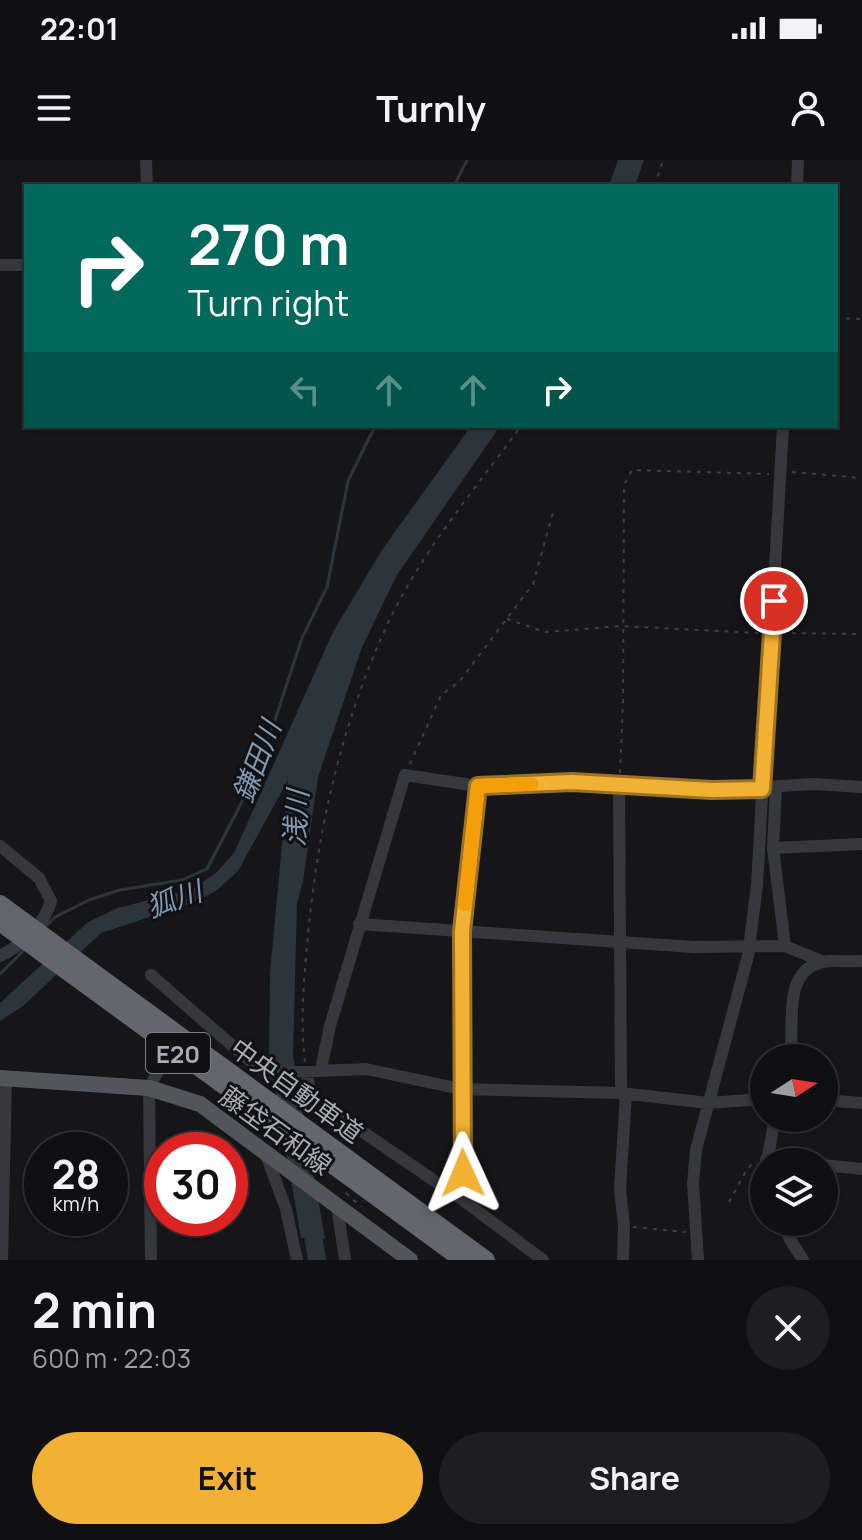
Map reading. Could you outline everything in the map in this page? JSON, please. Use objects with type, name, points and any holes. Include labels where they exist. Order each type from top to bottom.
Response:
[{"type":"highway","name":"中央自動車道","points":[[0,904],[21,928],[274,1122],[342,1163],[486,1260]]},
{"type":"highway","name":"中央自動車道","points":[[0,922],[21,928]]},
{"type":"highway","name":"中央自動車道","points":[[88,979],[271,1102],[463,1260]]},
{"type":"main road","name":"藤垈石和線","points":[[3,1078],[149,1088],[200,1104],[410,1260]]},
{"type":"street","points":[[146,160],[147,184]]},
{"type":"street","points":[[797,184],[798,160]]},
{"type":"street","points":[[0,265],[24,265]]},
{"type":"street","points":[[783,428],[772,633],[769,788],[785,946]]},
{"type":"street","points":[[321,1069],[359,924],[405,775],[478,786],[572,782],[712,790],[814,784],[862,787]]},
{"type":"street","points":[[619,784],[623,1093],[620,1189],[624,1226],[623,1260]]},
{"type":"street","points":[[464,1201],[462,931],[478,786]]},
{"type":"street","points":[[698,1260],[693,1183],[696,1150],[750,945],[769,788]]},
{"type":"street","points":[[773,848],[862,844]]},
{"type":"street","points":[[0,846],[39,878],[51,901],[48,911],[13,950],[0,956]]},
{"type":"street","points":[[359,924],[693,947],[785,946],[824,962]]},
{"type":"street","points":[[791,1044],[794,992],[802,974],[824,962],[862,961]]},
{"type":"street","points":[[151,975],[258,1068],[269,1073],[366,1069],[461,1089],[623,1093],[708,1103],[750,1100]]},
{"type":"street","points":[[189,1029],[199,1018]]},
{"type":"street","points":[[151,1260],[149,1088],[163,1062]]},
{"type":"street","points":[[303,1072],[320,1112],[357,1128],[543,1260]]},
{"type":"street","points":[[2,1260],[3,1078]]},
{"type":"street","points":[[838,1101],[862,1103]]},
{"type":"street","points":[[264,1150],[286,1209],[297,1260]]},
{"type":"street","points":[[838,1166],[862,1169]]},
{"type":"street","points":[[337,1206],[345,1260]]},
{"type":"street","points":[[789,1236],[803,1260]]},
{"type":"path","points":[[656,184],[663,160]]},
{"type":"path","points":[[838,318],[862,319]]},
{"type":"path","points":[[303,1072],[303,999],[314,872],[341,750],[362,686],[389,622],[429,552],[520,428]]},
{"type":"path","points":[[619,784],[623,740],[624,485],[632,470],[815,473],[862,478]]},
{"type":"path","points":[[405,775],[441,695],[459,682],[533,584],[554,509]]},
{"type":"path","points":[[507,619],[545,632],[622,626],[862,634]]},
{"type":"path","points":[[729,1202],[750,1166]]},
{"type":"path","points":[[624,1226],[696,1233]]},
{"type":"water","points":[[618,160],[644,160],[636,184],[610,184]]},
{"type":"water","name":"狐川","points":[[470,428],[499,428],[397,575],[362,647],[318,777],[303,882],[297,903],[293,1056],[325,1239],[301,1238],[269,1055],[270,973],[288,780],[238,871],[216,891],[192,903],[101,933],[23,1006],[0,1021],[0,1003],[88,922],[118,908],[192,889],[216,873],[234,853],[333,632],[382,550]]},
{"type":"waterway","name":"鎌田川","points":[[455,184],[467,160]]},
{"type":"waterway","name":"鎌田川","points":[[44,928],[55,917],[89,900],[120,890],[182,880],[207,869],[246,794],[273,726],[302,638],[327,587],[348,481],[374,428]]},
{"type":"waterway","name":"鎌田川","points":[[0,974],[26,948]]},
{"type":"waterway","name":"浅川","points":[[310,1216],[317,1260]]},
{"type":"slow traffic","points":[[465,904],[478,786],[531,784]]},
{"type":"route","points":[[463,1173],[462,931],[478,786],[572,782],[712,790],[762,789],[774,601]]}]
